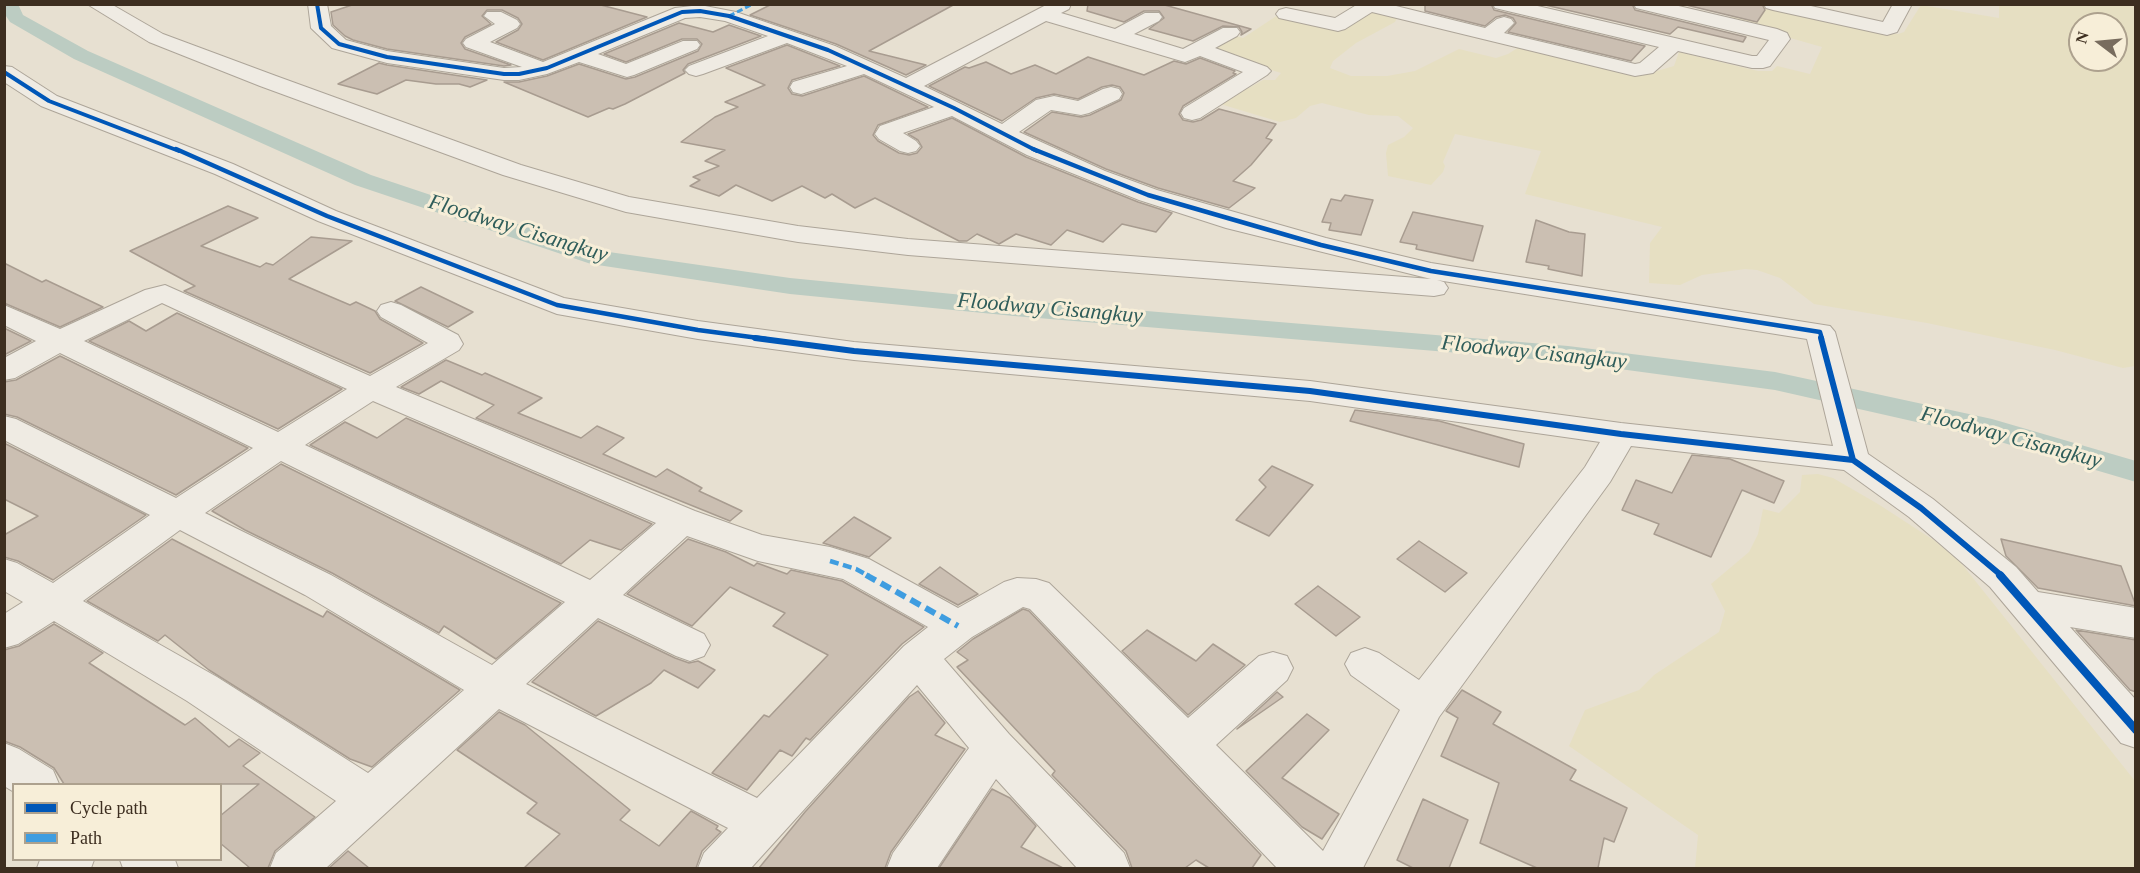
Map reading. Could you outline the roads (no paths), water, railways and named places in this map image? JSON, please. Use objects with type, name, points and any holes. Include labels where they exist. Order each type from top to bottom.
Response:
[{"type":"street","points":[[96,4],[156,38],[268,81],[512,170],[626,204],[798,234],[908,247],[1178,269],[1579,296],[1820,332],[1851,454]]},
{"type":"street","points":[[317,4],[321,28],[339,44],[369,54],[504,74],[519,74],[547,68],[695,8],[729,16],[787,36],[866,67],[954,108],[1035,150],[1148,195],[1235,222],[1431,271],[1579,296]]},
{"type":"street","points":[[729,16],[753,4]]},
{"type":"street","points":[[907,86],[1064,4]]},
{"type":"street","points":[[1489,36],[1516,6],[1673,45],[1759,63],[1763,62],[1780,39],[1770,33],[1642,4]]},
{"type":"street","points":[[1702,17],[1718,4]]},
{"type":"street","points":[[1773,4],[1809,8],[1887,29],[1890,28],[1903,4]]},
{"type":"street","points":[[1280,9],[1338,25],[1371,5],[1489,36],[1635,70],[1646,69],[1673,45]]},
{"type":"street","points":[[1044,14],[1185,56],[1230,32]]},
{"type":"street","points":[[494,16],[510,24],[473,43],[547,68],[571,81]]},
{"type":"street","points":[[1116,36],[1152,17]]},
{"type":"street","points":[[696,70],[787,36]]},
{"type":"street","points":[[579,55],[627,71],[690,45]]},
{"type":"street","points":[[1192,112],[1260,72],[1259,69],[1199,49]]},
{"type":"street","points":[[801,87],[866,67]]},
{"type":"street","points":[[4,72],[49,101],[224,169],[327,216],[557,305],[698,330],[854,351],[1310,391],[1621,434],[1851,454],[1982,557],[2029,605],[2136,730]]},
{"type":"street","points":[[1003,133],[1044,105],[1054,103],[1081,108],[1111,94]]},
{"type":"street","points":[[908,146],[887,134],[888,131],[954,108]]},
{"type":"street","points":[[4,371],[59,341],[156,296],[165,294],[371,388],[682,520],[758,548],[830,561],[855,569],[958,626]]},
{"type":"street","points":[[4,633],[53,603],[176,515],[280,446],[449,342],[391,311]]},
{"type":"street","points":[[4,314],[690,645]]},
{"type":"street","points":[[4,426],[318,585],[496,688],[763,823]]},
{"type":"street","points":[[1339,868],[1424,705],[1598,474],[1621,434]]},
{"type":"street","points":[[293,868],[682,520]]},
{"type":"street","points":[[4,573],[202,689],[370,799]]},
{"type":"street","points":[[721,868],[918,657],[958,626],[1017,592],[1024,591],[1036,593],[1044,599],[1308,868]]},
{"type":"street","points":[[2029,605],[2136,623]]},
{"type":"street","points":[[918,657],[1093,863]]},
{"type":"street","points":[[1365,664],[1424,705]]},
{"type":"street","points":[[1187,745],[1273,668]]},
{"type":"street","points":[[910,868],[994,747]]},
{"type":"street","points":[[4,762],[36,783]]},
{"type":"waterway","name":"Floodway Cisangkuy","points":[[9,4],[16,18],[81,55],[363,180],[591,257],[790,286],[1014,308],[1568,354],[1775,381],[1992,429],[2136,472]]}]
